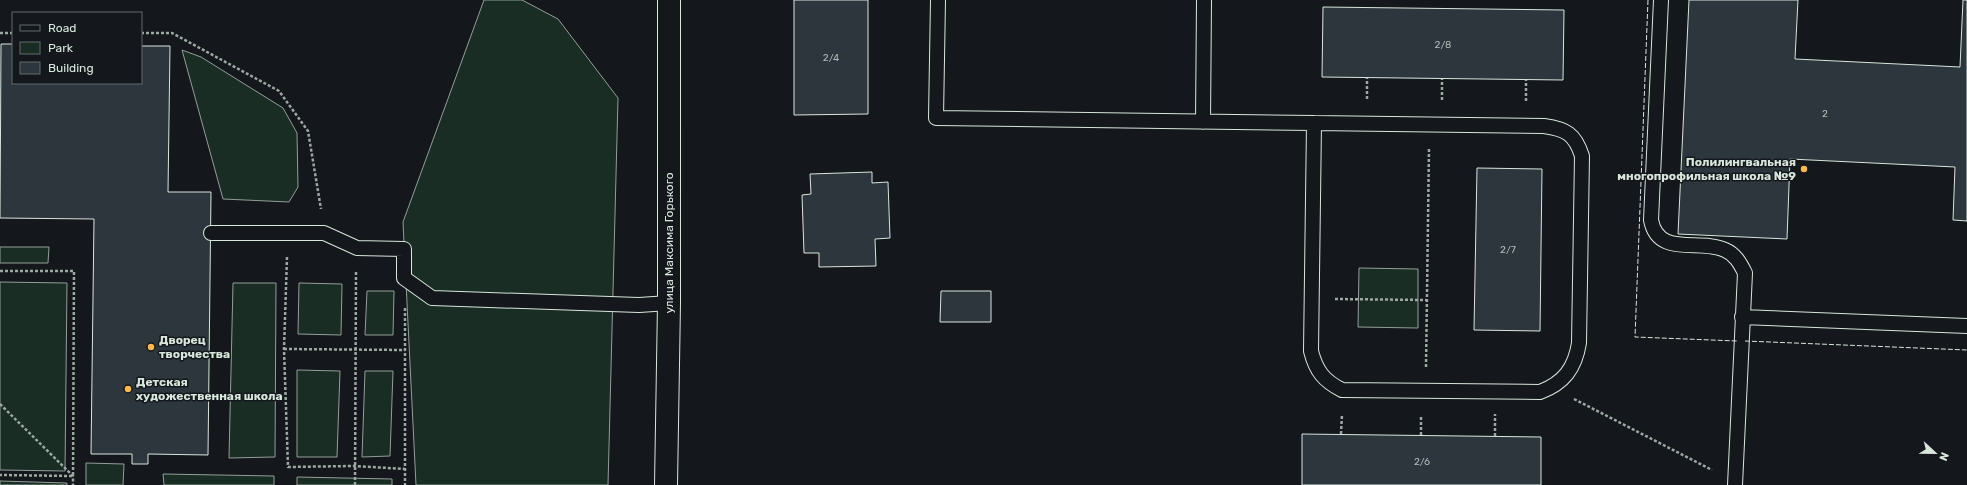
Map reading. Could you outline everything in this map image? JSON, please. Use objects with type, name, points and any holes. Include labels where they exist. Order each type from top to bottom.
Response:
[{"type":"main road","name":"улица Максима Горького","points":[[666,485],[669,303],[669,0]]},
{"type":"lane","points":[[938,0],[936,118],[1544,126],[1559,128],[1572,136],[1578,145],[1582,156],[1579,343],[1577,357],[1570,372],[1561,382],[1552,388],[1540,392],[1342,390],[1330,384],[1321,376],[1314,365],[1311,351],[1314,123]]},
{"type":"lane","points":[[1203,122],[1204,0]]},
{"type":"lane","points":[[1661,0],[1651,220],[1652,228],[1663,240],[1672,244],[1718,247],[1734,256],[1745,273],[1735,484]]},
{"type":"lane","points":[[211,233],[324,233],[357,248],[404,250],[404,278],[432,298],[639,305],[669,303]]},
{"type":"lane","points":[[1742,316],[1967,326]]},
{"type":"path","points":[[0,33],[12,33]]},
{"type":"path","points":[[142,33],[172,33],[279,91],[308,131],[324,233]]},
{"type":"path","points":[[1426,391],[1429,125]]},
{"type":"path","points":[[288,233],[284,349],[288,467],[354,466],[405,469]]},
{"type":"path","points":[[355,485],[354,350],[357,248]]},
{"type":"path","points":[[0,271],[74,271],[73,485]]},
{"type":"path","points":[[404,278],[405,485]]},
{"type":"path","points":[[1311,299],[1426,300]]},
{"type":"path","points":[[284,349],[405,350]]},
{"type":"path","points":[[1552,388],[1735,484]]},
{"type":"path","points":[[0,404],[73,476]]},
{"type":"path","points":[[0,475],[73,476]]},
{"type":"green space","points":[[484,0],[522,0],[558,19],[618,98],[608,485],[416,485],[403,222]]},
{"type":"green space","points":[[182,50],[201,57],[283,108],[297,133],[298,187],[289,202],[223,199]]},
{"type":"green space","points":[[0,247],[49,247],[48,263],[0,263]]},
{"type":"green space","points":[[1359,268],[1418,269],[1418,328],[1358,327]]},
{"type":"green space","points":[[0,282],[67,283],[65,471],[0,470]]},
{"type":"green space","points":[[233,283],[276,283],[275,457],[229,458]]},
{"type":"green space","points":[[299,283],[342,284],[341,335],[298,334]]},
{"type":"green space","points":[[367,291],[394,291],[393,335],[365,335]]},
{"type":"green space","points":[[297,370],[340,371],[337,457],[297,457]]},
{"type":"green space","points":[[365,371],[393,371],[390,456],[362,457]]},
{"type":"green space","points":[[86,463],[124,464],[123,485],[86,485]]},
{"type":"green space","points":[[163,474],[274,476],[274,485],[164,485]]},
{"type":"green space","points":[[297,477],[392,479],[392,485],[297,485]]},
{"type":"green space","points":[[0,481],[67,483],[67,485],[0,485]]},
{"type":"building","points":[[794,0],[868,0],[868,114],[794,115]]},
{"type":"building","points":[[1689,0],[1798,0],[1795,59],[1960,67],[1963,0],[1967,0],[1967,221],[1953,220],[1955,167],[1790,159],[1787,239],[1678,234]]},
{"type":"building","points":[[1323,7],[1564,10],[1563,80],[1322,77]]},
{"type":"building","name":"Дворец творчества","points":[[1,44],[12,44],[12,84],[142,84],[142,46],[170,46],[168,192],[211,192],[208,455],[148,454],[148,464],[132,464],[132,454],[91,454],[94,219],[0,218]]},
{"type":"building","points":[[1477,168],[1542,169],[1540,331],[1474,330]]},
{"type":"building","points":[[872,172],[872,183],[888,182],[890,238],[875,239],[876,266],[819,267],[819,253],[804,253],[802,195],[811,194],[810,174]]},
{"type":"building","points":[[941,291],[991,291],[991,322],[940,322]]},
{"type":"building","points":[[1302,434],[1541,437],[1541,485],[1302,485]]},
{"type":"fence","points":[[1648,0],[1635,337],[1737,341]]},
{"type":"fence","points":[[1745,341],[1967,350]]},
{"type":"place","name":"Полилингвальная многопрофильная школа №9","points":[[1804,169]]},
{"type":"place","name":"Дворец творчества","points":[[151,347]]},
{"type":"place","name":"Детская художественная школа","points":[[128,389]]}]
